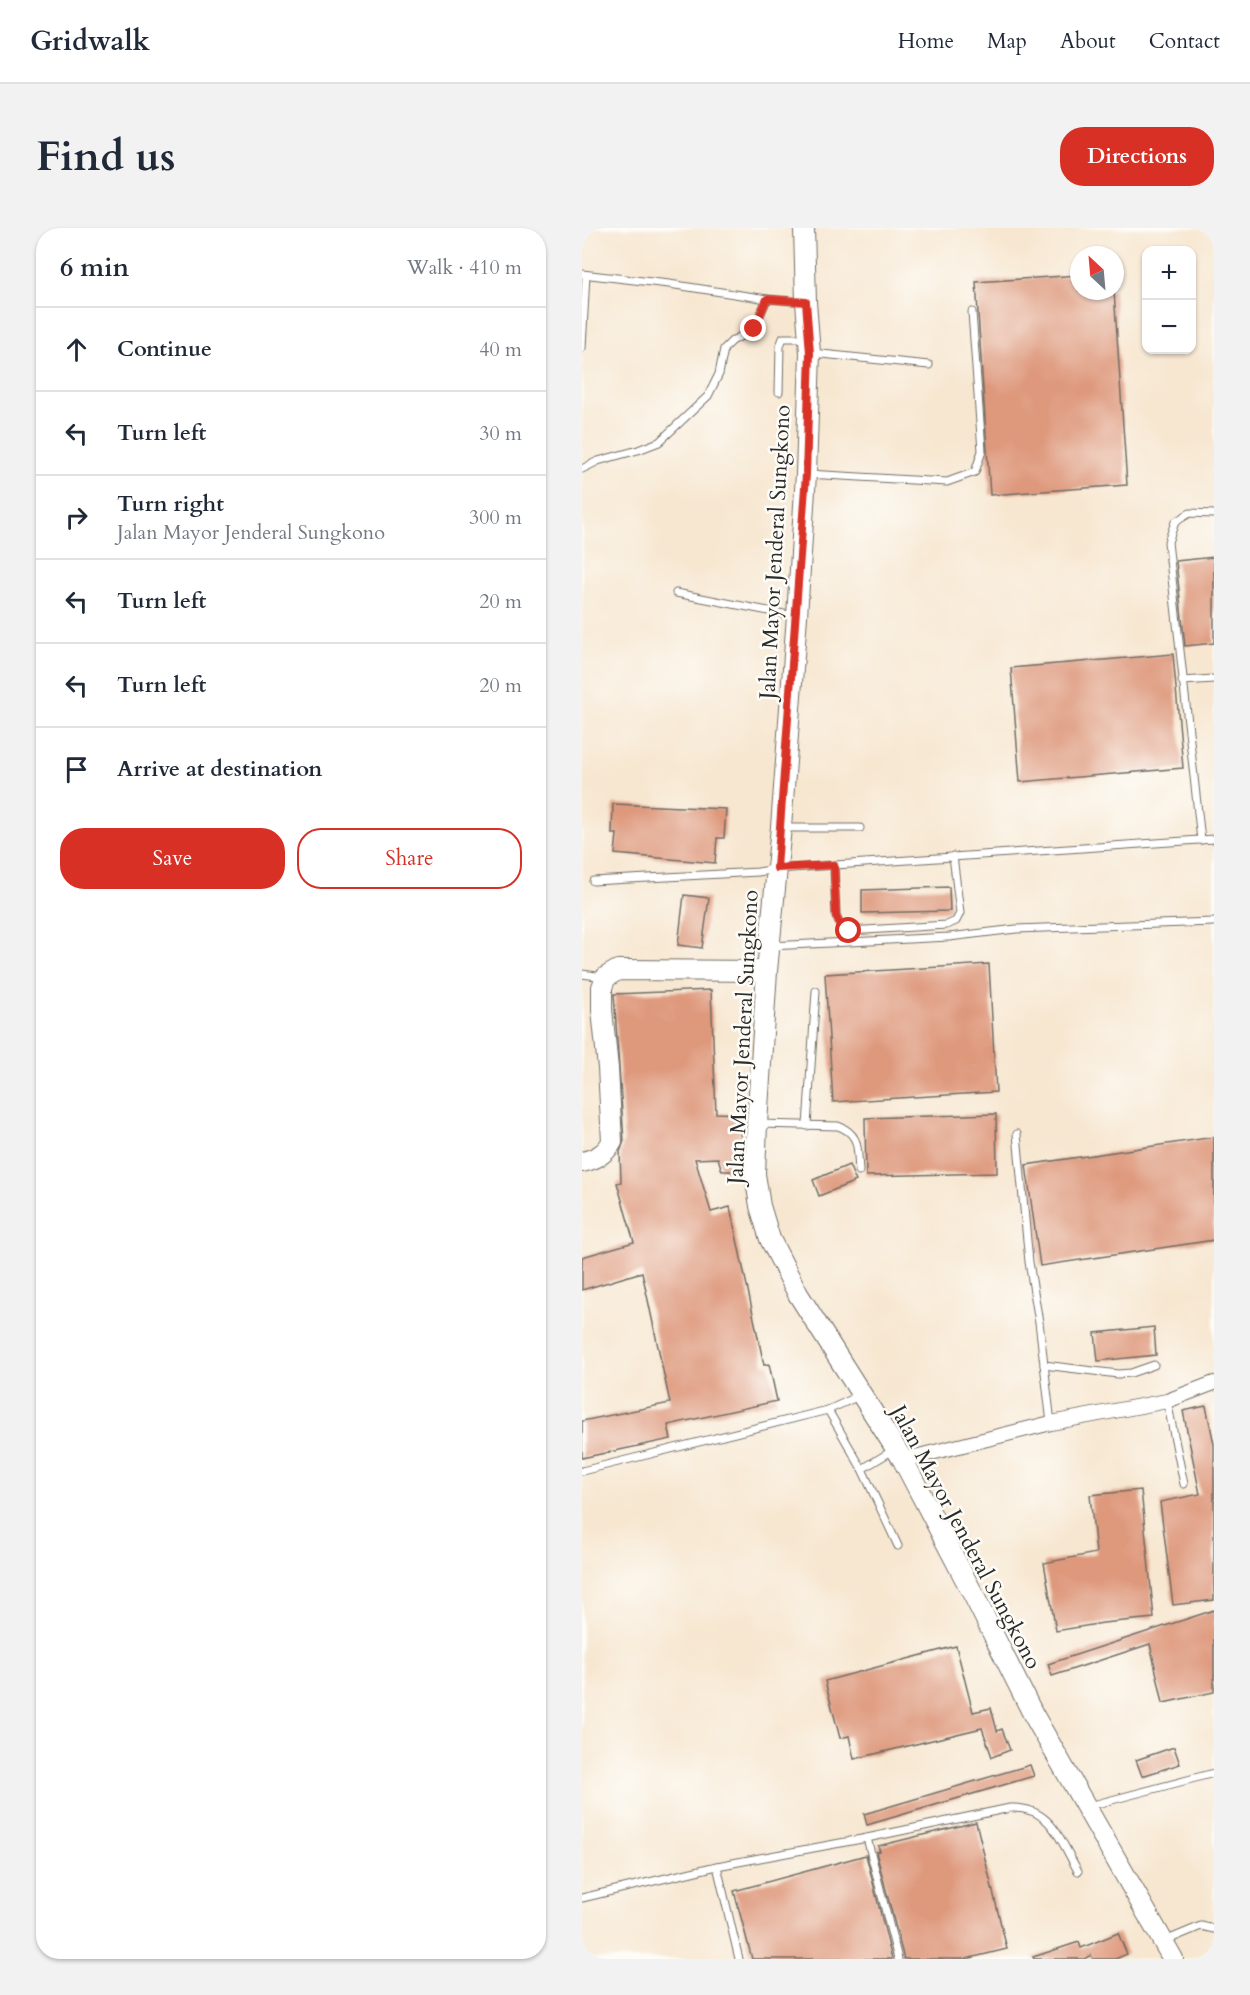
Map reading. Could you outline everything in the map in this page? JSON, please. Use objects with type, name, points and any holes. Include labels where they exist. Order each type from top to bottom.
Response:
[{"type":"main road","name":"Jalan Mayor Jenderal Sungkono","points":[[804,228],[809,346],[806,474],[781,827],[767,971],[755,1174],[760,1206],[770,1239],[798,1294],[899,1455],[973,1594],[1033,1714],[1168,1951]]},
{"type":"main road","points":[[582,1162],[594,1159],[606,1152],[612,1142],[602,1010],[602,987],[606,977],[618,970],[767,971]]},
{"type":"street","points":[[899,1455],[1167,1401],[1214,1383]]},
{"type":"lane","points":[[582,348],[584,274],[767,299],[806,302]]},
{"type":"lane","points":[[582,469],[598,461],[659,442],[708,396],[719,374],[724,349],[732,341],[754,329],[767,299]]},
{"type":"lane","points":[[806,474],[947,482],[975,472],[982,451],[972,312]]},
{"type":"lane","points":[[779,392],[780,346],[783,338],[809,346],[929,365]]},
{"type":"lane","points":[[1201,840],[1168,542],[1175,522],[1190,513],[1214,514]]},
{"type":"lane","points":[[676,593],[797,616]]},
{"type":"lane","points":[[1182,681],[1214,679]]},
{"type":"lane","points":[[781,827],[796,829],[860,828]]},
{"type":"lane","points":[[593,881],[758,872],[777,868],[1214,839]]},
{"type":"lane","points":[[834,865],[836,916],[840,925],[849,931],[947,925],[956,921],[960,913],[953,856]]},
{"type":"lane","points":[[770,946],[949,937],[1016,929],[1214,922]]},
{"type":"lane","points":[[582,975],[606,977]]},
{"type":"lane","points":[[807,1126],[816,991]]},
{"type":"lane","points":[[758,1124],[838,1126],[849,1130],[856,1139],[859,1170]]},
{"type":"lane","points":[[1017,1134],[1029,1263],[1051,1423]]},
{"type":"lane","points":[[1044,1365],[1118,1374],[1131,1373],[1154,1365]]},
{"type":"lane","points":[[582,1471],[828,1410],[861,1395]]},
{"type":"lane","points":[[1167,1401],[1184,1484]]},
{"type":"lane","points":[[828,1410],[862,1469],[898,1546]]},
{"type":"lane","points":[[862,1469],[899,1455]]},
{"type":"lane","points":[[1087,1807],[1214,1773]]},
{"type":"lane","points":[[582,1898],[717,1866],[1023,1807],[1040,1813],[1050,1823],[1078,1870]]},
{"type":"lane","points":[[867,1838],[898,1959]]},
{"type":"lane","points":[[717,1866],[739,1959]]},
{"type":"lane","points":[[1168,1951],[1201,1926],[1214,1929]]},
{"type":"building","points":[[1070,276],[1070,300],[1115,300],[1127,485],[990,495],[976,282]]},
{"type":"building","points":[[1214,557],[1214,643],[1185,646],[1176,561]]},
{"type":"building","points":[[1173,654],[1183,768],[1020,782],[1011,668]]},
{"type":"building","points":[[613,804],[726,809],[724,838],[717,838],[715,863],[615,854],[617,834],[612,834]]},
{"type":"building","points":[[949,887],[950,911],[862,913],[862,890]]},
{"type":"building","points":[[684,895],[709,898],[702,948],[678,945]]},
{"type":"building","points":[[989,964],[996,1092],[833,1102],[825,974]]},
{"type":"building","points":[[711,990],[716,1113],[740,1114],[741,1171],[722,1171],[718,1158],[695,1159],[711,1212],[730,1207],[764,1365],[769,1364],[777,1401],[668,1425],[671,1439],[582,1458],[582,1421],[670,1403],[642,1272],[582,1290],[582,1257],[634,1242],[617,1183],[621,1182],[620,1152],[624,1141],[614,994]]},
{"type":"building","points":[[996,1114],[997,1173],[866,1176],[865,1118]]},
{"type":"building","points":[[1214,1137],[1214,1240],[1040,1266],[1026,1165]]},
{"type":"building","points":[[849,1165],[856,1181],[819,1196],[813,1180]]},
{"type":"building","points":[[1154,1327],[1156,1355],[1098,1361],[1095,1333]]},
{"type":"building","points":[[1206,1406],[1214,1444],[1214,1600],[1173,1605],[1160,1502],[1200,1494],[1183,1411]]},
{"type":"building","points":[[1141,1490],[1154,1618],[1056,1631],[1044,1563],[1096,1553],[1090,1495]]},
{"type":"building","points":[[1214,1610],[1214,1692],[1163,1703],[1150,1644],[1052,1676],[1048,1664]]},
{"type":"building","points":[[956,1646],[973,1712],[991,1708],[997,1731],[1002,1729],[1010,1750],[992,1757],[982,1728],[854,1759],[849,1736],[840,1738],[825,1681]]},
{"type":"building","points":[[1174,1747],[1180,1764],[1142,1776],[1136,1760]]},
{"type":"building","points":[[1030,1765],[1034,1776],[867,1825],[864,1814]]},
{"type":"building","points":[[976,1822],[1007,1949],[966,1959],[904,1959],[876,1852],[880,1851],[878,1846]]},
{"type":"building","points":[[866,1855],[892,1959],[752,1959],[734,1891]]},
{"type":"building","points":[[1118,1933],[1127,1954],[1115,1959],[1093,1959],[1091,1955],[1084,1959],[1034,1959],[1033,1957],[1079,1942],[1081,1948]]},
{"type":"route","points":[[754,329],[767,299],[806,302],[810,353],[806,474],[777,868],[834,865],[836,916],[840,925],[849,931]]}]
